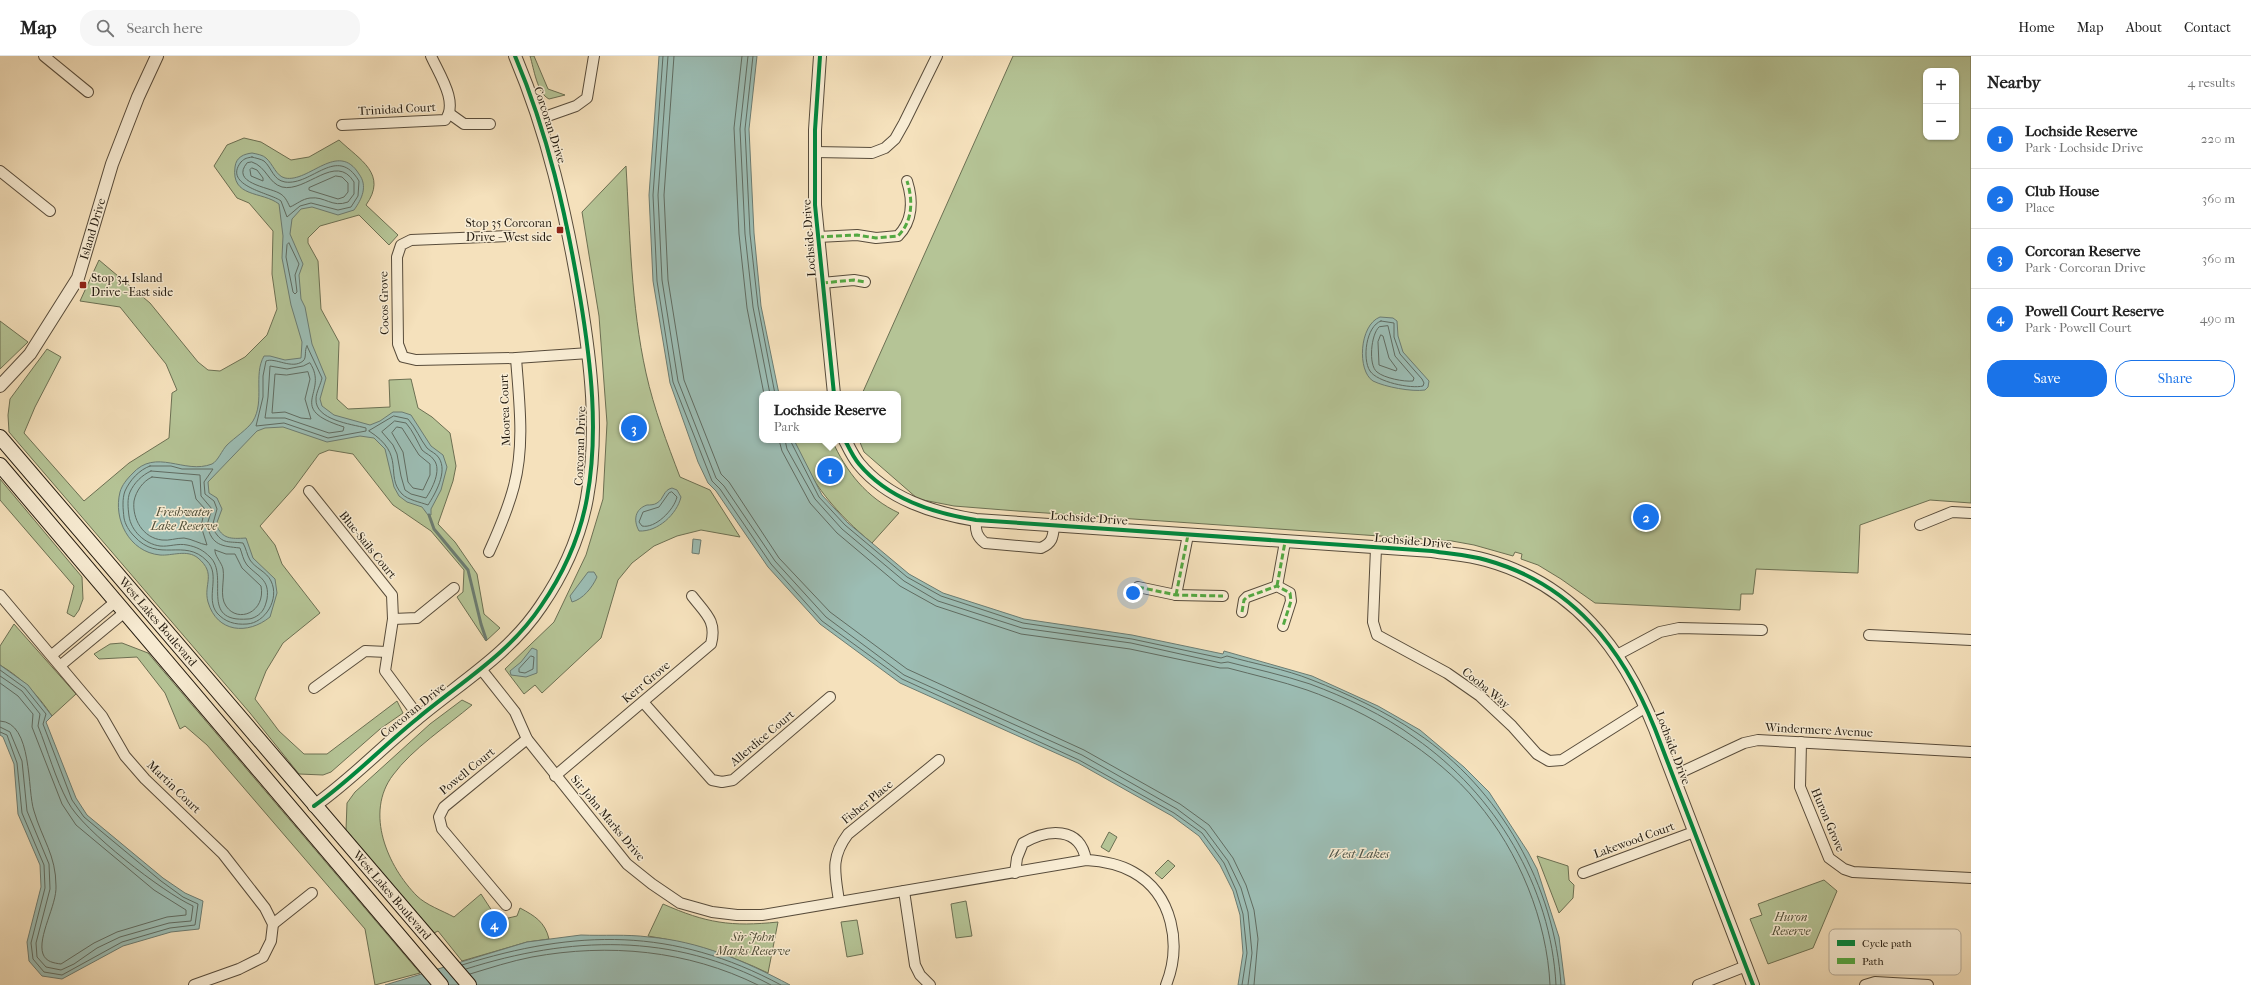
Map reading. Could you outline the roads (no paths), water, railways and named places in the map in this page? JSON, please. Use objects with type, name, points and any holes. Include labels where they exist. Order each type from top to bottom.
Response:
[{"type":"main road","name":"West Lakes Boulevard","points":[[0,437],[314,806],[469,985]]},
{"type":"main road","name":"West Lakes Boulevard","points":[[0,465],[441,985]]},
{"type":"main road","points":[[115,602],[131,592]]},
{"type":"main road","points":[[125,612],[131,592]]},
{"type":"main road","points":[[215,688],[210,688],[207,695],[235,730],[240,747]]},
{"type":"main road","points":[[299,817],[314,806]]},
{"type":"street","points":[[44,56],[88,92]]},
{"type":"street","name":"Island Drive","points":[[0,386],[30,354],[78,278],[112,164],[138,97],[157,56]]},
{"type":"street","name":"Trinidad Court","points":[[342,125],[445,120],[450,114],[451,104],[431,56]]},
{"type":"street","name":"Corcoran Drive","points":[[314,806],[419,717],[481,669],[523,630],[542,606],[563,569],[579,532],[591,468],[592,409],[589,353],[569,229],[539,119],[515,56]]},
{"type":"street","points":[[539,119],[576,106],[587,98],[590,91],[594,56]]},
{"type":"street","name":"Lochside Drive","points":[[820,56],[815,152],[818,237],[834,391]]},
{"type":"street","points":[[815,152],[872,153],[885,148],[895,139],[904,124],[937,56]]},
{"type":"street","name":"Trinidad Court","points":[[450,114],[464,124],[490,124]]},
{"type":"street","points":[[0,171],[50,211]]},
{"type":"street","name":"Lochside Drive","points":[[818,237],[857,235],[876,238],[898,236],[906,228],[912,205],[907,181]]},
{"type":"street","name":"Cocos Grove","points":[[509,236],[411,240],[401,245],[396,257],[398,344],[403,357],[416,360],[516,358],[589,353]]},
{"type":"street","name":"Lochside Drive","points":[[822,283],[854,280],[865,282]]},
{"type":"street","name":"Moorea Court","points":[[489,552],[506,513],[514,485],[519,456],[520,427],[516,358]]},
{"type":"street","name":"Lochside Drive","points":[[847,443],[858,464],[870,475],[899,496],[915,505],[946,515],[976,520],[1459,555],[1486,560],[1510,569],[1534,580],[1563,597],[1589,620],[1617,655],[1646,707],[1753,985]]},
{"type":"street","name":"Blue-Sails Court","points":[[309,491],[392,595],[393,619],[387,652],[386,671],[419,717]]},
{"type":"street","points":[[1920,525],[1952,512],[1971,513]]},
{"type":"street","points":[[976,520],[975,530],[979,539],[985,544],[1041,548],[1049,544],[1053,538],[1054,526]]},
{"type":"street","points":[[1176,595],[1188,535]]},
{"type":"street","points":[[1277,586],[1285,542]]},
{"type":"street","name":"Cooba Way","points":[[1376,548],[1373,622],[1377,635],[1447,673],[1480,696],[1543,757],[1549,761],[1562,760],[1646,707]]},
{"type":"street","points":[[1242,612],[1244,600],[1247,597],[1277,586],[1290,593],[1291,601],[1283,626]]},
{"type":"street","points":[[1138,587],[1176,595],[1223,596]]},
{"type":"street","points":[[393,619],[417,618],[454,588]]},
{"type":"street","name":"Martin Court","points":[[0,595],[52,654],[102,716],[125,756],[145,780],[223,854],[254,892],[273,924]]},
{"type":"street","name":"Kerr Grove","points":[[555,776],[711,644],[714,632],[711,620],[692,596]]},
{"type":"street","points":[[52,654],[115,602]]},
{"type":"street","points":[[61,665],[125,612]]},
{"type":"street","points":[[1617,655],[1660,632],[1680,628],[1762,630]]},
{"type":"street","points":[[1869,635],[1971,640]]},
{"type":"street","points":[[314,688],[365,652],[387,652]]},
{"type":"street","name":"Sir John Marks Drive","points":[[481,669],[515,712],[527,739],[555,776],[627,864],[652,884],[680,903],[712,912],[737,915],[762,915],[1086,860],[1114,864],[1133,872],[1150,884],[1163,901],[1171,922],[1174,941],[1173,961],[1166,985]]},
{"type":"street","name":"Allerdice Court","points":[[642,702],[712,780],[722,782],[733,780],[830,697]]},
{"type":"street","name":"Powell Court","points":[[506,905],[442,829],[439,817],[444,807],[527,739]]},
{"type":"street","name":"Windermere Avenue","points":[[1673,776],[1744,743],[1758,740],[1971,752]]},
{"type":"street","name":"Huron Grove","points":[[1801,742],[1800,787],[1829,858],[1834,864],[1854,872],[1971,878]]},
{"type":"street","name":"Fisher Place","points":[[839,901],[834,869],[835,856],[839,845],[848,834],[939,760]]},
{"type":"street","name":"Lakewood Court","points":[[1582,873],[1694,832]]},
{"type":"street","points":[[1015,873],[1017,858],[1023,843],[1047,833],[1063,834],[1073,837],[1079,842],[1084,850],[1086,860]]},
{"type":"street","points":[[904,892],[915,965],[920,975],[930,985]]},
{"type":"street","points":[[194,985],[239,969],[263,957],[271,941],[273,924],[312,893]]},
{"type":"street","points":[[1698,985],[1746,966]]},
{"type":"street","points":[[1865,985],[1875,982],[1928,985]]},
{"type":"water","name":"West Lakes","points":[[659,56],[757,56],[749,129],[754,233],[761,306],[778,391],[759,391],[759,443],[796,443],[822,495],[848,523],[909,574],[943,593],[1024,619],[1132,635],[1223,654],[1224,651],[1312,676],[1378,706],[1420,730],[1464,767],[1489,792],[1528,852],[1537,869],[1559,937],[1565,985],[1238,985],[1243,953],[1240,915],[1233,891],[1220,865],[1199,836],[1172,816],[1078,763],[900,683],[820,624],[768,567],[716,491],[708,483],[698,462],[670,383],[653,281],[649,195]]},
{"type":"water","points":[[252,153],[265,157],[279,175],[285,178],[294,178],[304,175],[323,165],[342,161],[351,165],[359,174],[363,183],[363,192],[354,210],[338,215],[312,207],[301,209],[292,219],[290,234],[303,264],[299,275],[301,299],[305,307],[312,344],[326,378],[320,399],[322,406],[334,415],[370,425],[380,421],[393,412],[402,412],[411,415],[431,446],[443,455],[447,467],[441,490],[431,509],[431,515],[428,515],[422,507],[407,502],[399,496],[394,487],[385,449],[374,438],[360,436],[327,442],[283,427],[265,428],[257,431],[208,482],[209,493],[217,498],[222,509],[216,525],[221,533],[224,536],[231,538],[246,538],[253,558],[275,579],[277,593],[270,617],[252,627],[234,628],[218,620],[212,612],[207,596],[208,574],[204,564],[194,555],[184,553],[160,555],[149,553],[140,548],[132,541],[121,523],[118,502],[123,485],[141,466],[160,462],[191,466],[202,466],[214,463],[227,445],[253,421],[259,397],[259,371],[264,356],[285,360],[301,358],[302,342],[291,305],[282,258],[283,236],[279,204],[243,189],[238,184],[235,177],[235,167],[239,158],[243,155]]},
{"type":"water","points":[[1380,317],[1393,318],[1397,321],[1398,336],[1403,352],[1429,381],[1428,387],[1425,390],[1406,390],[1391,387],[1373,381],[1368,376],[1364,368],[1364,338],[1373,322]]},
{"type":"water","points":[[672,488],[677,490],[681,497],[675,510],[666,521],[660,525],[646,531],[639,531],[636,523],[636,515],[640,509],[647,505],[657,503],[669,489]]},
{"type":"water","points":[[693,539],[701,540],[699,554],[692,553]]},
{"type":"water","points":[[588,572],[594,572],[597,577],[595,581],[583,596],[572,602],[570,596]]},
{"type":"water","points":[[532,648],[537,650],[537,673],[526,677],[511,675],[510,671],[521,662]]},
{"type":"water","points":[[0,665],[28,685],[52,716],[46,722],[76,798],[87,815],[163,878],[185,893],[203,901],[199,929],[171,932],[123,946],[62,979],[42,976],[29,961],[27,942],[41,887],[40,865],[18,814],[14,764],[3,737],[0,735]]},
{"type":"water","points":[[581,935],[640,936],[668,939],[686,943],[739,960],[790,985],[385,985],[527,942]]},
{"type":"waterway","points":[[429,515],[434,529],[468,570],[486,639]]},
{"type":"place","name":"Stop 35 Corcoran Drive - West side","points":[[560,230]]},
{"type":"place","name":"Stop 34 Island Drive - East side","points":[[83,285]]},
{"type":"place","name":"Corcoran Reserve","points":[[634,428]]},
{"type":"place","name":"Lochside Reserve","points":[[830,471]]},
{"type":"place","name":"Club House","points":[[1646,517]]},
{"type":"place","name":"Powell Court Reserve","points":[[494,924]]},
{"type":"park label","name":"Freshwater Lake Reserve","points":[[184,519]]},
{"type":"park label","name":"Huron Reserve","points":[[1791,924]]},
{"type":"park label","name":"Sir John Marks Reserve","points":[[753,944]]}]
